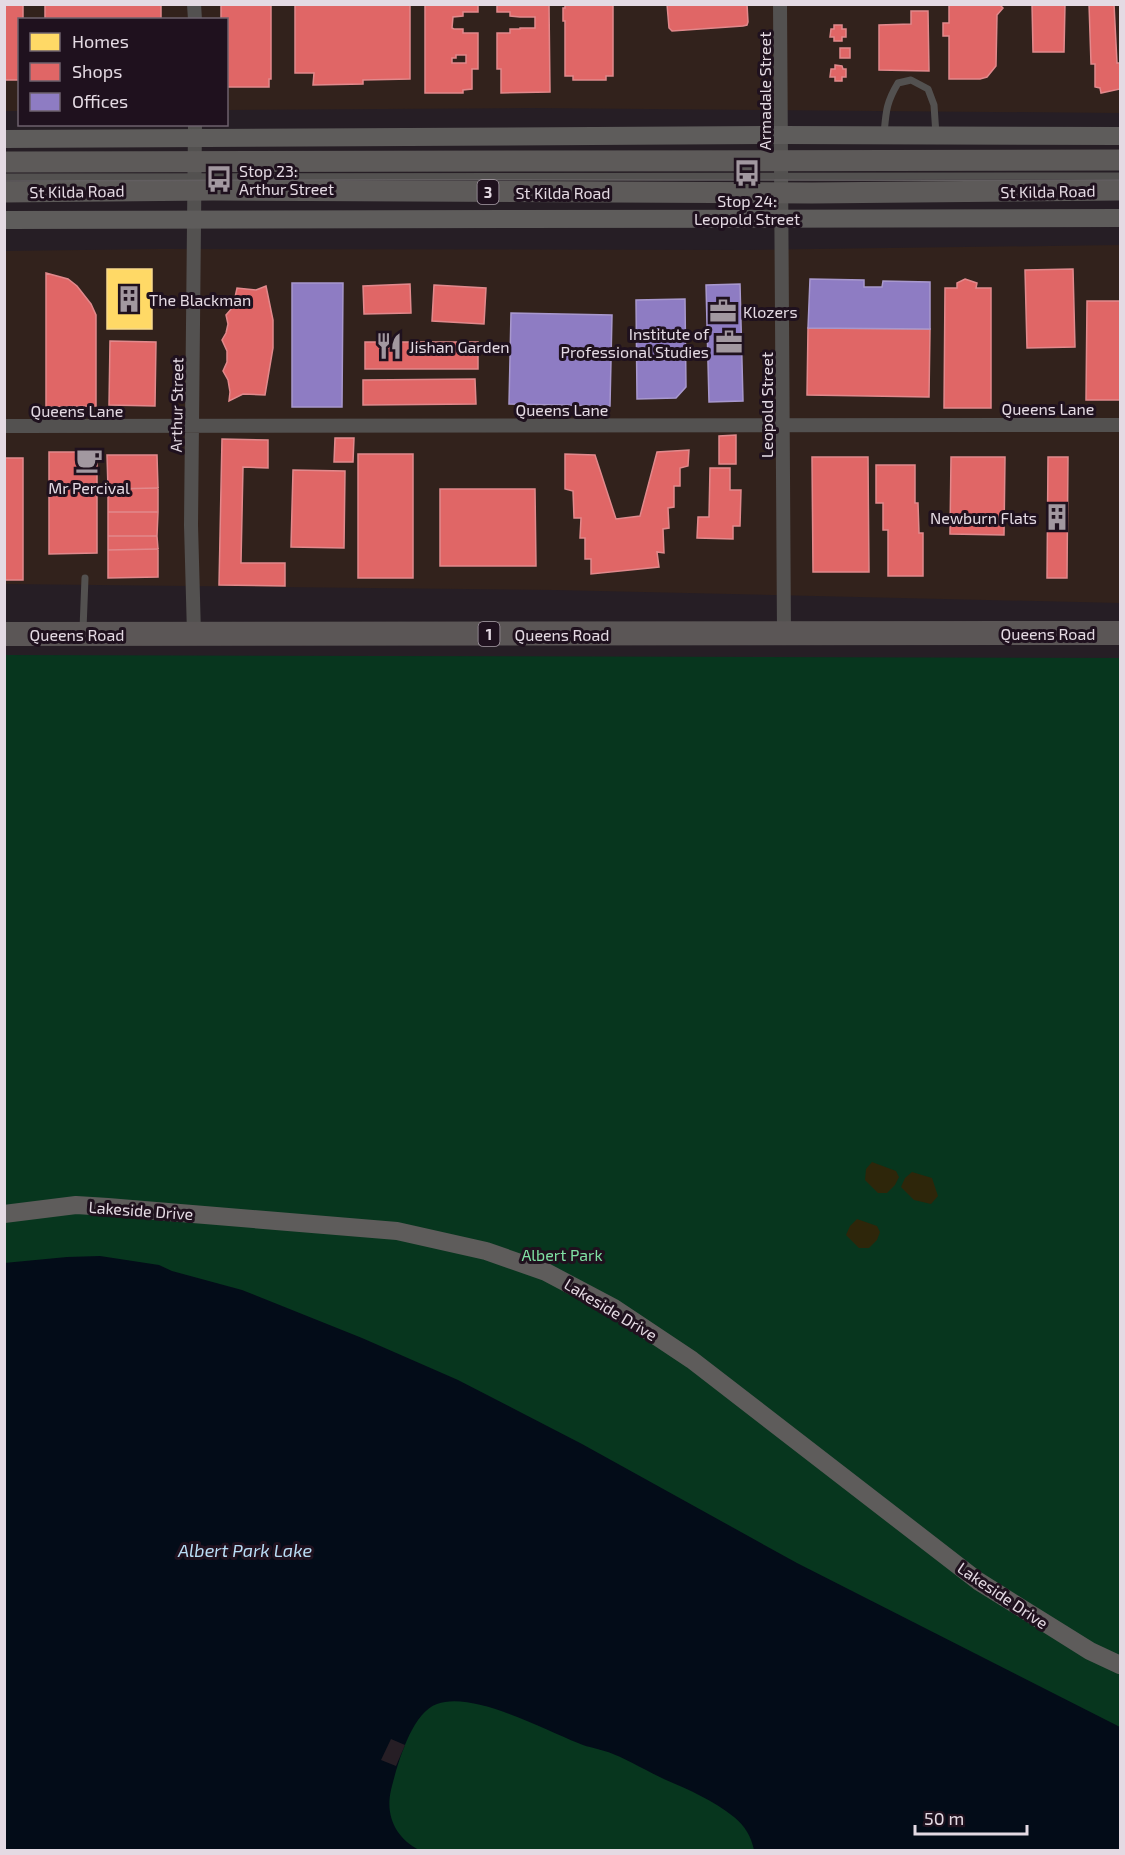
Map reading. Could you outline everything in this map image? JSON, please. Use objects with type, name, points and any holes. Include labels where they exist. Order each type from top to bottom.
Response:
[{"type":"highway","name":"Queens Road","points":[[4,634],[1120,633]]},
{"type":"main road","points":[[4,139],[195,132],[616,137],[1120,136]]},
{"type":"main road","name":"St Kilda Road","points":[[4,192],[195,176],[616,160],[781,177],[1120,160]]},
{"type":"main road","name":"St Kilda Road","points":[[4,162],[195,176],[781,177],[1120,190]]},
{"type":"main road","name":"St Kilda Road","points":[[4,220],[1120,218]]},
{"type":"main road","name":"Lakeside Drive","points":[[4,1214],[76,1206],[108,1207],[397,1231],[450,1241],[546,1272],[614,1308],[692,1360],[978,1581],[1090,1651],[1120,1665]]},
{"type":"street","name":"Armadale Street","points":[[780,4],[781,177]]},
{"type":"street","name":"Arthur Street","points":[[194,634],[191,525],[195,132]]},
{"type":"street","name":"Leopold Street","points":[[781,177],[784,634]]},
{"type":"street","name":"Queens Lane","points":[[4,426],[1120,425]]},
{"type":"lane","points":[[884,136],[888,99],[898,83],[911,80],[928,89],[934,105],[936,136]]},
{"type":"lane","points":[[616,137],[616,160]]},
{"type":"lane","points":[[4,177],[195,176]]},
{"type":"lane","points":[[781,177],[1120,176]]},
{"type":"lane","points":[[83,634],[85,578]]},
{"type":"shaded area","points":[[4,5],[1120,5],[1120,113],[532,108],[228,110],[228,18],[18,18],[18,111],[5,111]]},
{"type":"shaded area","points":[[1120,245],[1120,603],[555,590],[5,584],[4,251],[747,250]]},
{"type":"green space","name":"Albert Park","points":[[4,655],[1120,658],[1120,1850],[5,1850]]},
{"type":"sand","points":[[872,1162],[896,1171],[899,1177],[887,1193],[878,1193],[865,1180],[866,1169]]},
{"type":"sand","points":[[912,1172],[932,1178],[938,1196],[931,1204],[914,1200],[901,1187],[905,1178]]},
{"type":"sand","points":[[857,1219],[877,1226],[880,1232],[877,1240],[869,1248],[859,1248],[846,1235],[850,1226]]},
{"type":"water","name":"Albert Park Lake","points":[[100,1256],[159,1265],[172,1271],[242,1290],[362,1338],[458,1380],[582,1444],[797,1563],[1120,1727],[1120,1850],[754,1850],[747,1832],[738,1820],[701,1796],[620,1757],[582,1745],[508,1713],[452,1701],[437,1704],[428,1709],[420,1718],[406,1741],[391,1790],[390,1809],[394,1825],[404,1839],[419,1850],[5,1850],[4,1263]]},
{"type":"pier","points":[[391,1739],[405,1745],[396,1766],[381,1760]]},
{"type":"building: Homes","name":"The Blackman","points":[[107,269],[152,269],[152,329],[107,329]]},
{"type":"building: Shops","points":[[4,4],[23,4],[23,18],[18,18],[18,80],[4,80]]},
{"type":"building: Shops","points":[[45,4],[161,4],[161,18],[45,18]]},
{"type":"building: Shops","points":[[221,4],[271,4],[271,79],[269,79],[269,87],[228,87],[228,18],[221,18]]},
{"type":"building: Shops","points":[[295,4],[410,4],[410,79],[363,80],[363,84],[313,85],[314,73],[295,73]]},
{"type":"building: Shops","points":[[425,4],[478,4],[478,12],[463,12],[463,16],[453,17],[452,28],[463,29],[463,33],[478,33],[478,69],[472,69],[472,89],[463,90],[463,93],[425,93]],"holes":[[[456,55],[466,55],[466,63],[452,63],[452,58],[456,58]]]},
{"type":"building: Shops","points":[[497,4],[549,4],[550,92],[501,93],[501,69],[497,69],[497,33],[510,33],[510,29],[535,28],[535,17],[510,16],[510,12],[497,12]]},
{"type":"building: Shops","points":[[565,4],[613,4],[613,76],[606,76],[606,80],[573,80],[573,76],[565,76],[563,8]]},
{"type":"building: Shops","points":[[667,4],[747,4],[748,22],[743,26],[672,31],[669,28]]},
{"type":"building: Shops","points":[[949,4],[999,4],[1003,8],[997,15],[996,66],[987,77],[949,79],[949,36],[943,36],[943,23],[949,23]]},
{"type":"building: Shops","points":[[1032,4],[1065,4],[1064,52],[1033,52]]},
{"type":"building: Shops","points":[[1089,4],[1114,4],[1117,63],[1120,63],[1120,89],[1101,93],[1100,88],[1095,87],[1095,64],[1091,64]]},
{"type":"building: Shops","points":[[911,11],[928,11],[929,71],[879,70],[879,25],[911,24]]},
{"type":"building: Shops","points":[[834,25],[842,25],[842,29],[846,29],[846,37],[842,37],[842,41],[834,41],[834,37],[830,37]]},
{"type":"building: Shops","points":[[840,48],[850,48],[850,58],[840,58]]},
{"type":"building: Shops","points":[[835,65],[846,69],[846,77],[842,77],[842,81],[835,81],[835,77],[830,77],[831,69],[835,69]]},
{"type":"building: Shops","points":[[1073,269],[1075,347],[1027,348],[1025,270]]},
{"type":"building: Shops","points":[[46,273],[68,279],[77,286],[91,304],[96,315],[96,406],[46,407]]},
{"type":"building: Shops","points":[[965,279],[977,283],[976,288],[991,288],[991,408],[944,408],[945,288],[957,288],[957,283]]},
{"type":"building: Shops","points":[[410,284],[411,313],[364,314],[363,286]]},
{"type":"building: Shops","points":[[434,285],[486,288],[484,324],[432,321]]},
{"type":"building: Shops","points":[[266,286],[273,320],[273,348],[265,395],[243,394],[229,401],[228,380],[223,371],[227,362],[227,351],[222,340],[228,324],[226,315],[233,307],[237,288],[256,290]]},
{"type":"building: Shops","points":[[1087,301],[1120,301],[1120,400],[1086,400]]},
{"type":"building: Shops","points":[[808,328],[930,329],[929,397],[807,395]]},
{"type":"building: Shops","points":[[110,341],[156,342],[155,406],[109,405]]},
{"type":"building: Shops","points":[[365,342],[478,342],[478,369],[365,369]]},
{"type":"building: Shops","points":[[475,379],[476,404],[363,405],[363,380]]},
{"type":"building: Shops","points":[[736,435],[736,464],[719,464],[719,436]]},
{"type":"building: Shops","points":[[335,438],[354,438],[353,462],[334,462]]},
{"type":"building: Shops","points":[[222,439],[268,440],[268,468],[243,467],[241,563],[285,563],[285,586],[219,585]]},
{"type":"building: Shops","points":[[689,450],[688,466],[680,468],[680,486],[674,486],[674,507],[668,508],[669,528],[663,529],[664,553],[657,552],[659,567],[591,574],[591,559],[585,559],[585,538],[580,538],[581,518],[574,518],[573,491],[565,489],[565,454],[595,455],[616,519],[640,516],[657,452]]},
{"type":"building: Shops","points":[[49,452],[97,452],[97,553],[49,554]]},
{"type":"building: Shops","points":[[358,454],[413,454],[413,578],[358,578]]},
{"type":"building: Shops","points":[[107,455],[157,455],[158,488],[108,489]]},
{"type":"building: Shops","points":[[812,457],[868,457],[869,572],[813,572]]},
{"type":"building: Shops","points":[[951,457],[1005,457],[1004,535],[950,534]]},
{"type":"building: Shops","name":"Newburn Flats","points":[[1048,457],[1068,457],[1067,578],[1047,578]]},
{"type":"building: Shops","points":[[4,458],[23,458],[23,580],[4,580]]},
{"type":"building: Shops","points":[[876,465],[915,465],[915,503],[918,503],[919,533],[923,533],[923,576],[888,576],[888,530],[883,530],[883,503],[876,503]]},
{"type":"building: Shops","points":[[710,468],[730,468],[730,490],[741,490],[740,526],[733,526],[733,539],[697,538],[698,517],[709,517]]},
{"type":"building: Shops","points":[[293,470],[345,471],[344,548],[291,547]]},
{"type":"building: Shops","points":[[158,488],[158,512],[108,512],[108,489]]},
{"type":"building: Shops","points":[[440,489],[535,489],[536,566],[440,566]]},
{"type":"building: Shops","points":[[108,512],[158,512],[157,536],[108,536]]},
{"type":"building: Shops","points":[[108,536],[157,536],[158,549],[108,550]]},
{"type":"building: Shops","points":[[158,549],[158,577],[108,578],[108,550]]},
{"type":"building: Offices","points":[[810,279],[864,280],[864,287],[882,287],[883,281],[930,282],[930,329],[808,328]]},
{"type":"building: Offices","points":[[292,283],[343,283],[342,407],[292,407]]},
{"type":"building: Offices","points":[[740,284],[743,401],[709,402],[706,285]]},
{"type":"building: Offices","points":[[685,299],[686,387],[676,398],[637,399],[636,300]]},
{"type":"building: Offices","points":[[511,313],[612,315],[610,406],[509,404]]},
{"type":"tram line","points":[[4,181],[1120,180]]},
{"type":"place","name":"Stop 24: Leopold Street","points":[[747,173]]},
{"type":"place","name":"Stop 23: Arthur Street","points":[[219,179]]},
{"type":"place","name":"The Blackman","points":[[129,299]]},
{"type":"place","name":"Klozers","points":[[723,311]]},
{"type":"place","name":"Institute of Professional Studies","points":[[729,342]]},
{"type":"place","name":"Jishan Garden","points":[[389,346]]},
{"type":"place","name":"Mr Percival","points":[[89,460]]},
{"type":"place","name":"Newburn Flats","points":[[1057,517]]}]
